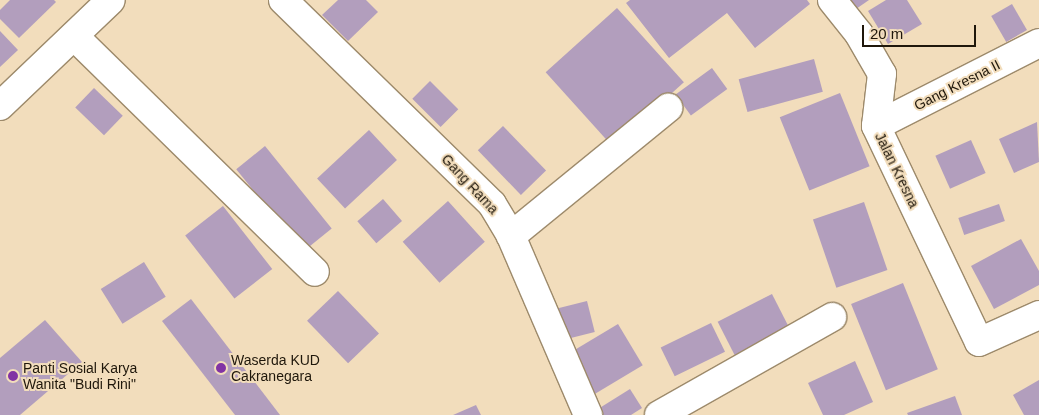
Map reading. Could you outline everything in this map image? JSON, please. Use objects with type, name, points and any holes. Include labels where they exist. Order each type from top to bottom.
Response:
[{"type":"street","points":[[0,106],[111,0]]},
{"type":"street","name":"Gang Rama","points":[[283,0],[492,204],[512,236],[588,415]]},
{"type":"street","name":"Jalan Kresna","points":[[832,0],[859,34],[882,74],[876,126],[979,342],[1039,315]]},
{"type":"street","points":[[74,36],[315,272]]},
{"type":"street","name":"Gang Kresna II","points":[[876,126],[1039,43]]},
{"type":"street","points":[[512,236],[668,108]]},
{"type":"street","points":[[659,415],[832,317]]},
{"type":"building","points":[[10,0],[54,0],[56,2],[19,38],[0,19],[0,10]]},
{"type":"building","points":[[338,0],[366,0],[378,12],[348,41],[322,15]]},
{"type":"building","points":[[630,0],[807,0],[810,4],[755,48],[727,13],[669,58],[626,3]]},
{"type":"building","points":[[849,0],[869,0],[856,9]]},
{"type":"building","points":[[886,0],[907,0],[922,24],[888,44],[868,11]]},
{"type":"building","points":[[1012,4],[1027,30],[1006,42],[991,16]]},
{"type":"building","points":[[617,8],[684,82],[613,147],[546,72]]},
{"type":"building","points":[[0,31],[18,50],[0,67]]},
{"type":"building","points":[[814,59],[823,92],[747,112],[739,79]]},
{"type":"building","points":[[712,68],[727,89],[691,115],[676,94]]},
{"type":"building","points":[[430,81],[458,109],[441,127],[412,99]]},
{"type":"building","points":[[94,88],[123,116],[104,135],[75,107]]},
{"type":"building","points":[[840,93],[870,166],[809,191],[780,117]]},
{"type":"building","points":[[1037,122],[1039,162],[1014,173],[999,139]]},
{"type":"building","points":[[503,126],[546,171],[521,195],[478,150]]},
{"type":"building","points":[[369,130],[397,160],[345,208],[317,178]]},
{"type":"building","points":[[971,140],[986,173],[950,189],[935,156]]},
{"type":"building","points":[[265,146],[332,228],[303,252],[236,169]]},
{"type":"building","points":[[383,199],[402,221],[376,243],[357,221]]},
{"type":"building","points":[[448,201],[485,242],[439,283],[403,242]]},
{"type":"building","points":[[864,202],[887,270],[836,288],[813,220]]},
{"type":"building","points":[[999,204],[1005,221],[964,235],[958,218]]},
{"type":"building","points":[[223,206],[272,269],[234,299],[185,236]]},
{"type":"building","points":[[1021,239],[1039,271],[1039,285],[994,309],[971,266]]},
{"type":"building","points":[[144,262],[166,297],[122,324],[101,289]]},
{"type":"building","points":[[903,283],[938,369],[886,390],[851,304]]},
{"type":"building","points":[[338,291],[379,333],[348,363],[307,321]]},
{"type":"building","points":[[772,294],[790,329],[735,356],[718,322]]},
{"type":"building","name":"Waserda KUD Cakranegara","points":[[191,299],[280,415],[235,415],[162,321]]},
{"type":"building","points":[[587,301],[595,332],[558,341],[550,310]]},
{"type":"building","points":[[45,320],[82,362],[20,415],[0,415],[0,358]]},
{"type":"building","points":[[711,323],[725,352],[675,376],[661,348]]},
{"type":"building","points":[[618,324],[643,365],[595,394],[570,353]]},
{"type":"building","points":[[855,361],[873,402],[844,415],[823,415],[808,383]]},
{"type":"building","points":[[1039,380],[1039,415],[1024,415],[1013,395]]},
{"type":"building","points":[[630,389],[642,408],[631,415],[602,415],[598,409]]},
{"type":"building","points":[[955,396],[962,415],[908,415],[907,413]]},
{"type":"building","points":[[476,405],[481,415],[453,415]]},
{"type":"place","name":"Waserda KUD Cakranegara","points":[[221,368]]},
{"type":"place","name":"Panti Sosial Karya Wanita \"Budi Rini\"","points":[[13,376]]}]
